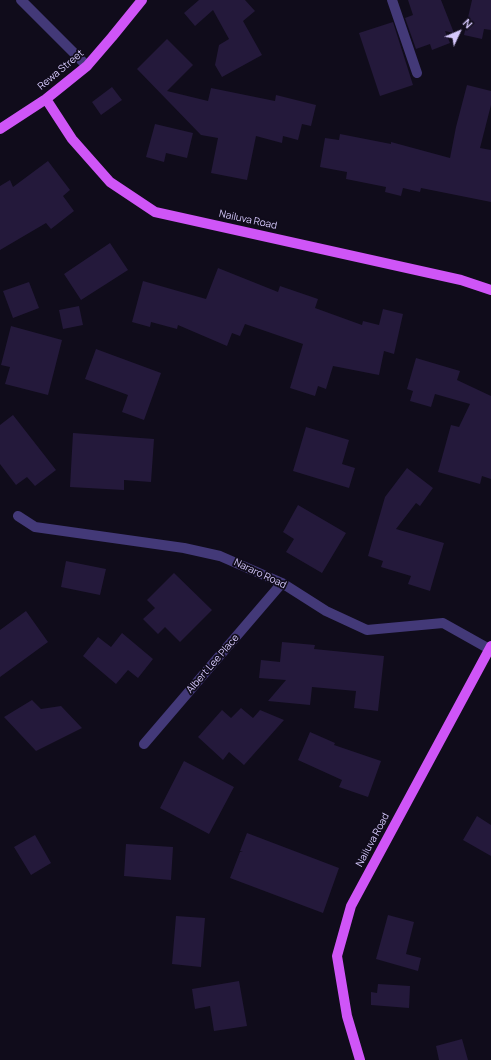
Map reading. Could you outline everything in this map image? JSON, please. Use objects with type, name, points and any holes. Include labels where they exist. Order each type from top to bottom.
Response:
[{"type":"main road","name":"Rewa Street","points":[[0,129],[46,99],[87,66],[142,0]]},
{"type":"main road","name":"Nailuva Road","points":[[46,99],[72,139],[110,182],[155,212],[462,280],[491,290]]},
{"type":"main road","name":"Nailuva Road","points":[[360,1060],[347,1016],[337,956],[351,906],[490,648]]},
{"type":"street","points":[[21,0],[87,66]]},
{"type":"street","points":[[392,0],[416,73]]},
{"type":"street","name":"Nararo Road","points":[[18,516],[35,527],[184,548],[220,556],[282,584],[326,610],[367,630],[443,623],[490,648]]},
{"type":"street","name":"Albert Lee Place","points":[[144,744],[282,584]]},
{"type":"building","points":[[199,0],[245,0],[255,11],[243,21],[262,55],[222,77],[215,65],[219,45],[229,39],[213,10],[195,26],[184,13]]},
{"type":"building","points":[[408,0],[441,0],[454,33],[445,31],[450,43],[432,50],[430,44],[416,49],[405,18],[413,15]]},
{"type":"building","points":[[472,0],[491,0],[491,30],[484,29],[482,39],[464,35]]},
{"type":"building","points":[[393,22],[413,85],[380,96],[359,33]]},
{"type":"building","points":[[167,39],[193,65],[167,91],[208,101],[211,88],[275,101],[276,95],[316,105],[311,126],[302,124],[298,140],[283,136],[282,143],[256,136],[247,180],[211,173],[218,138],[201,135],[137,69]]},
{"type":"building","points":[[467,85],[491,91],[491,105],[480,148],[491,150],[491,202],[421,188],[420,192],[403,188],[401,196],[385,192],[386,187],[346,179],[347,172],[320,167],[325,138],[339,140],[340,134],[391,144],[391,142],[450,158]]},
{"type":"building","points":[[112,87],[122,100],[101,115],[92,102]]},
{"type":"building","points":[[155,124],[193,133],[187,158],[166,153],[164,162],[146,157]]},
{"type":"building","points":[[48,161],[70,190],[63,196],[74,211],[51,229],[46,223],[0,250],[0,186],[10,180],[13,187]]},
{"type":"building","points":[[110,243],[128,270],[81,300],[64,274]]},
{"type":"building","points":[[218,268],[278,292],[280,286],[318,299],[315,308],[362,325],[363,321],[379,325],[383,309],[403,314],[394,354],[384,351],[379,375],[333,366],[326,389],[318,386],[315,396],[290,388],[303,344],[245,324],[240,336],[232,333],[227,346],[178,325],[177,329],[151,322],[150,327],[132,322],[143,281],[206,299]]},
{"type":"building","points":[[29,282],[39,308],[13,318],[3,291]]},
{"type":"building","points":[[79,306],[83,325],[63,329],[59,310]]},
{"type":"building","points":[[11,326],[62,340],[48,395],[5,384],[10,367],[1,365]]},
{"type":"building","points":[[96,349],[161,373],[144,420],[122,412],[128,395],[85,379]]},
{"type":"building","points":[[416,358],[460,371],[457,380],[491,396],[491,479],[482,476],[480,484],[438,472],[451,425],[459,427],[470,404],[435,394],[431,407],[410,401],[413,391],[407,389]]},
{"type":"building","points":[[13,415],[56,470],[35,486],[27,477],[16,485],[0,464],[0,425]]},
{"type":"building","points":[[306,427],[349,440],[342,464],[355,468],[349,488],[293,471]]},
{"type":"building","points":[[73,433],[154,439],[151,482],[124,480],[124,490],[70,487]]},
{"type":"building","points":[[407,468],[433,488],[420,506],[416,503],[396,529],[444,543],[430,591],[408,584],[411,576],[381,567],[383,561],[368,556],[385,497]]},
{"type":"building","points":[[298,505],[346,533],[322,573],[286,552],[294,539],[283,532]]},
{"type":"building","points":[[66,561],[106,569],[100,595],[61,587]]},
{"type":"building","points":[[174,573],[212,610],[180,642],[165,627],[158,634],[143,619],[155,608],[147,600]]},
{"type":"building","points":[[26,611],[48,642],[0,677],[0,630]]},
{"type":"building","points":[[122,633],[153,659],[138,678],[128,670],[116,684],[83,656],[98,637],[111,647]]},
{"type":"building","points":[[282,642],[315,645],[314,649],[384,656],[378,711],[354,708],[356,691],[312,687],[310,705],[268,701],[286,680],[259,678],[261,660],[280,662]]},
{"type":"building","points":[[32,700],[41,709],[61,706],[82,728],[36,751],[4,717]]},
{"type":"building","points":[[241,708],[253,718],[260,710],[284,720],[244,765],[229,752],[223,760],[198,737],[222,710],[231,718]]},
{"type":"building","points":[[310,732],[335,743],[334,745],[381,761],[368,797],[339,787],[342,780],[298,760]]},
{"type":"building","points":[[184,761],[234,787],[209,834],[160,808]]},
{"type":"building","points":[[477,816],[491,825],[491,856],[463,840]]},
{"type":"building","points":[[247,833],[339,868],[323,913],[230,878],[240,852],[243,852],[240,851]]},
{"type":"building","points":[[35,835],[51,863],[31,875],[14,847]]},
{"type":"building","points":[[126,844],[173,847],[171,880],[124,876]]},
{"type":"building","points":[[388,915],[414,922],[406,954],[421,958],[418,971],[376,959]]},
{"type":"building","points":[[176,916],[205,918],[201,967],[172,964]]},
{"type":"building","points":[[239,981],[247,1026],[214,1031],[210,1006],[195,1009],[192,989]]},
{"type":"building","points":[[378,984],[410,986],[409,1008],[371,1005],[371,992],[377,993]]},
{"type":"building","points":[[462,1039],[468,1060],[439,1060],[436,1046]]}]
